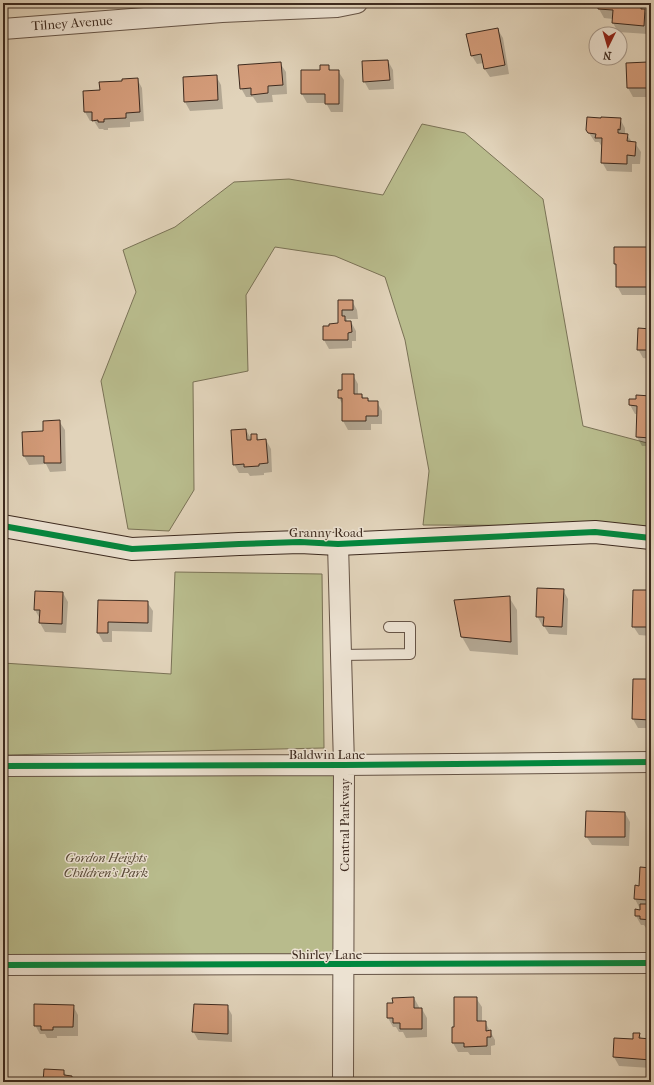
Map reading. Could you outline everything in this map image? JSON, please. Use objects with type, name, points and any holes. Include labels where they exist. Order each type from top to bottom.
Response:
[{"type":"street","name":"Tilney Avenue","points":[[3,28],[214,12],[337,6],[357,3]]},
{"type":"street","name":"Granny Road","points":[[3,526],[132,549],[300,542],[338,544],[595,532],[651,538]]},
{"type":"street","name":"Central Parkway","points":[[338,544],[344,766],[343,1082]]},
{"type":"street","name":"Baldwin Lane","points":[[3,766],[344,766],[651,762]]},
{"type":"street","name":"Shirley Lane","points":[[3,965],[651,963]]},
{"type":"lane","points":[[341,655],[410,654],[410,627],[389,627]]},
{"type":"green space","points":[[422,124],[465,133],[543,199],[583,426],[651,444],[651,526],[423,525],[429,471],[405,340],[385,277],[335,256],[275,247],[246,295],[248,371],[193,382],[194,490],[169,531],[128,529],[101,381],[136,292],[123,250],[175,227],[234,182],[289,179],[383,195]]},
{"type":"green space","points":[[175,572],[322,574],[324,748],[3,755],[3,663],[171,674]]},
{"type":"green space","name":"Gordon Heights Children's Park","points":[[3,774],[335,775],[335,957],[3,955]]},
{"type":"building","points":[[598,3],[641,4],[641,9],[645,9],[644,26],[612,23],[613,10],[598,9]]},
{"type":"building","points":[[498,28],[505,65],[484,69],[481,54],[471,56],[466,34]]},
{"type":"building","points":[[388,60],[390,80],[363,82],[362,61]]},
{"type":"building","points":[[281,62],[283,85],[268,86],[268,93],[251,95],[251,88],[240,89],[238,65]]},
{"type":"building","points":[[648,62],[648,88],[627,88],[626,66],[628,66],[628,63]]},
{"type":"building","points":[[320,65],[329,65],[329,70],[339,70],[339,104],[325,104],[325,94],[301,94],[301,70],[320,70]]},
{"type":"building","points":[[217,75],[218,100],[184,102],[183,77]]},
{"type":"building","points":[[138,78],[140,112],[126,113],[126,118],[104,119],[104,122],[98,122],[98,120],[92,121],[92,112],[84,112],[83,91],[100,90],[99,82],[122,81],[122,79]]},
{"type":"building","points":[[587,117],[621,118],[620,130],[618,129],[618,133],[628,134],[627,141],[636,142],[635,156],[627,155],[627,164],[601,163],[602,138],[595,138],[596,134],[588,133],[586,130]]},
{"type":"building","points":[[614,247],[651,247],[651,287],[616,287]]},
{"type":"building","points":[[338,300],[353,300],[353,310],[342,310],[342,316],[345,316],[345,321],[351,321],[352,332],[348,333],[348,340],[323,340],[323,326],[338,323]]},
{"type":"building","points":[[638,328],[651,329],[651,350],[637,350]]},
{"type":"building","points":[[342,374],[354,374],[354,394],[362,394],[362,398],[368,398],[368,401],[378,401],[378,416],[366,416],[366,421],[342,421],[342,398],[338,398],[338,390],[342,390]]},
{"type":"building","points":[[636,395],[651,396],[651,438],[636,437],[637,406],[629,405],[629,399],[636,399]]},
{"type":"building","points":[[60,420],[61,463],[44,463],[44,456],[23,456],[22,432],[43,431],[43,421]]},
{"type":"building","points":[[246,429],[247,440],[251,440],[251,434],[257,434],[257,440],[266,439],[268,463],[259,464],[259,466],[244,467],[244,464],[233,465],[231,430]]},
{"type":"building","points":[[537,588],[564,589],[562,627],[543,626],[544,617],[536,617]]},
{"type":"building","points":[[633,590],[651,590],[651,627],[632,627]]},
{"type":"building","points":[[35,591],[63,592],[62,624],[39,623],[40,610],[34,610]]},
{"type":"building","points":[[510,596],[511,642],[461,637],[454,600]]},
{"type":"building","points":[[98,600],[148,601],[148,623],[108,622],[108,633],[97,633]]},
{"type":"building","points":[[633,679],[651,679],[651,720],[632,719]]},
{"type":"building","points":[[586,811],[625,812],[625,837],[585,837]]},
{"type":"building","points":[[640,867],[651,868],[651,920],[640,919],[640,916],[635,916],[635,909],[640,910],[640,904],[647,904],[648,900],[634,899],[635,885],[639,886]]},
{"type":"building","points":[[414,997],[414,1008],[422,1008],[422,1029],[400,1029],[400,1023],[393,1023],[393,1018],[387,1018],[387,1003],[393,1003],[392,998]]},
{"type":"building","points":[[454,997],[477,997],[477,1021],[486,1021],[486,1031],[491,1030],[491,1037],[487,1037],[487,1046],[464,1047],[464,1043],[452,1043],[452,1027],[454,1027]]},
{"type":"building","points":[[34,1004],[74,1005],[73,1027],[53,1027],[53,1030],[41,1030],[41,1026],[34,1026]]},
{"type":"building","points":[[194,1004],[228,1005],[228,1034],[192,1032]]},
{"type":"building","points":[[633,1033],[640,1033],[639,1038],[651,1039],[651,1060],[613,1057],[614,1038],[633,1039]]},
{"type":"building","points":[[44,1069],[64,1070],[64,1075],[72,1076],[72,1082],[43,1082]]},
{"type":"cycle path","points":[[3,526],[132,549],[300,542],[338,544],[595,532],[651,538]]},
{"type":"cycle path","points":[[3,766],[651,762]]},
{"type":"cycle path","points":[[3,965],[651,963]]}]
